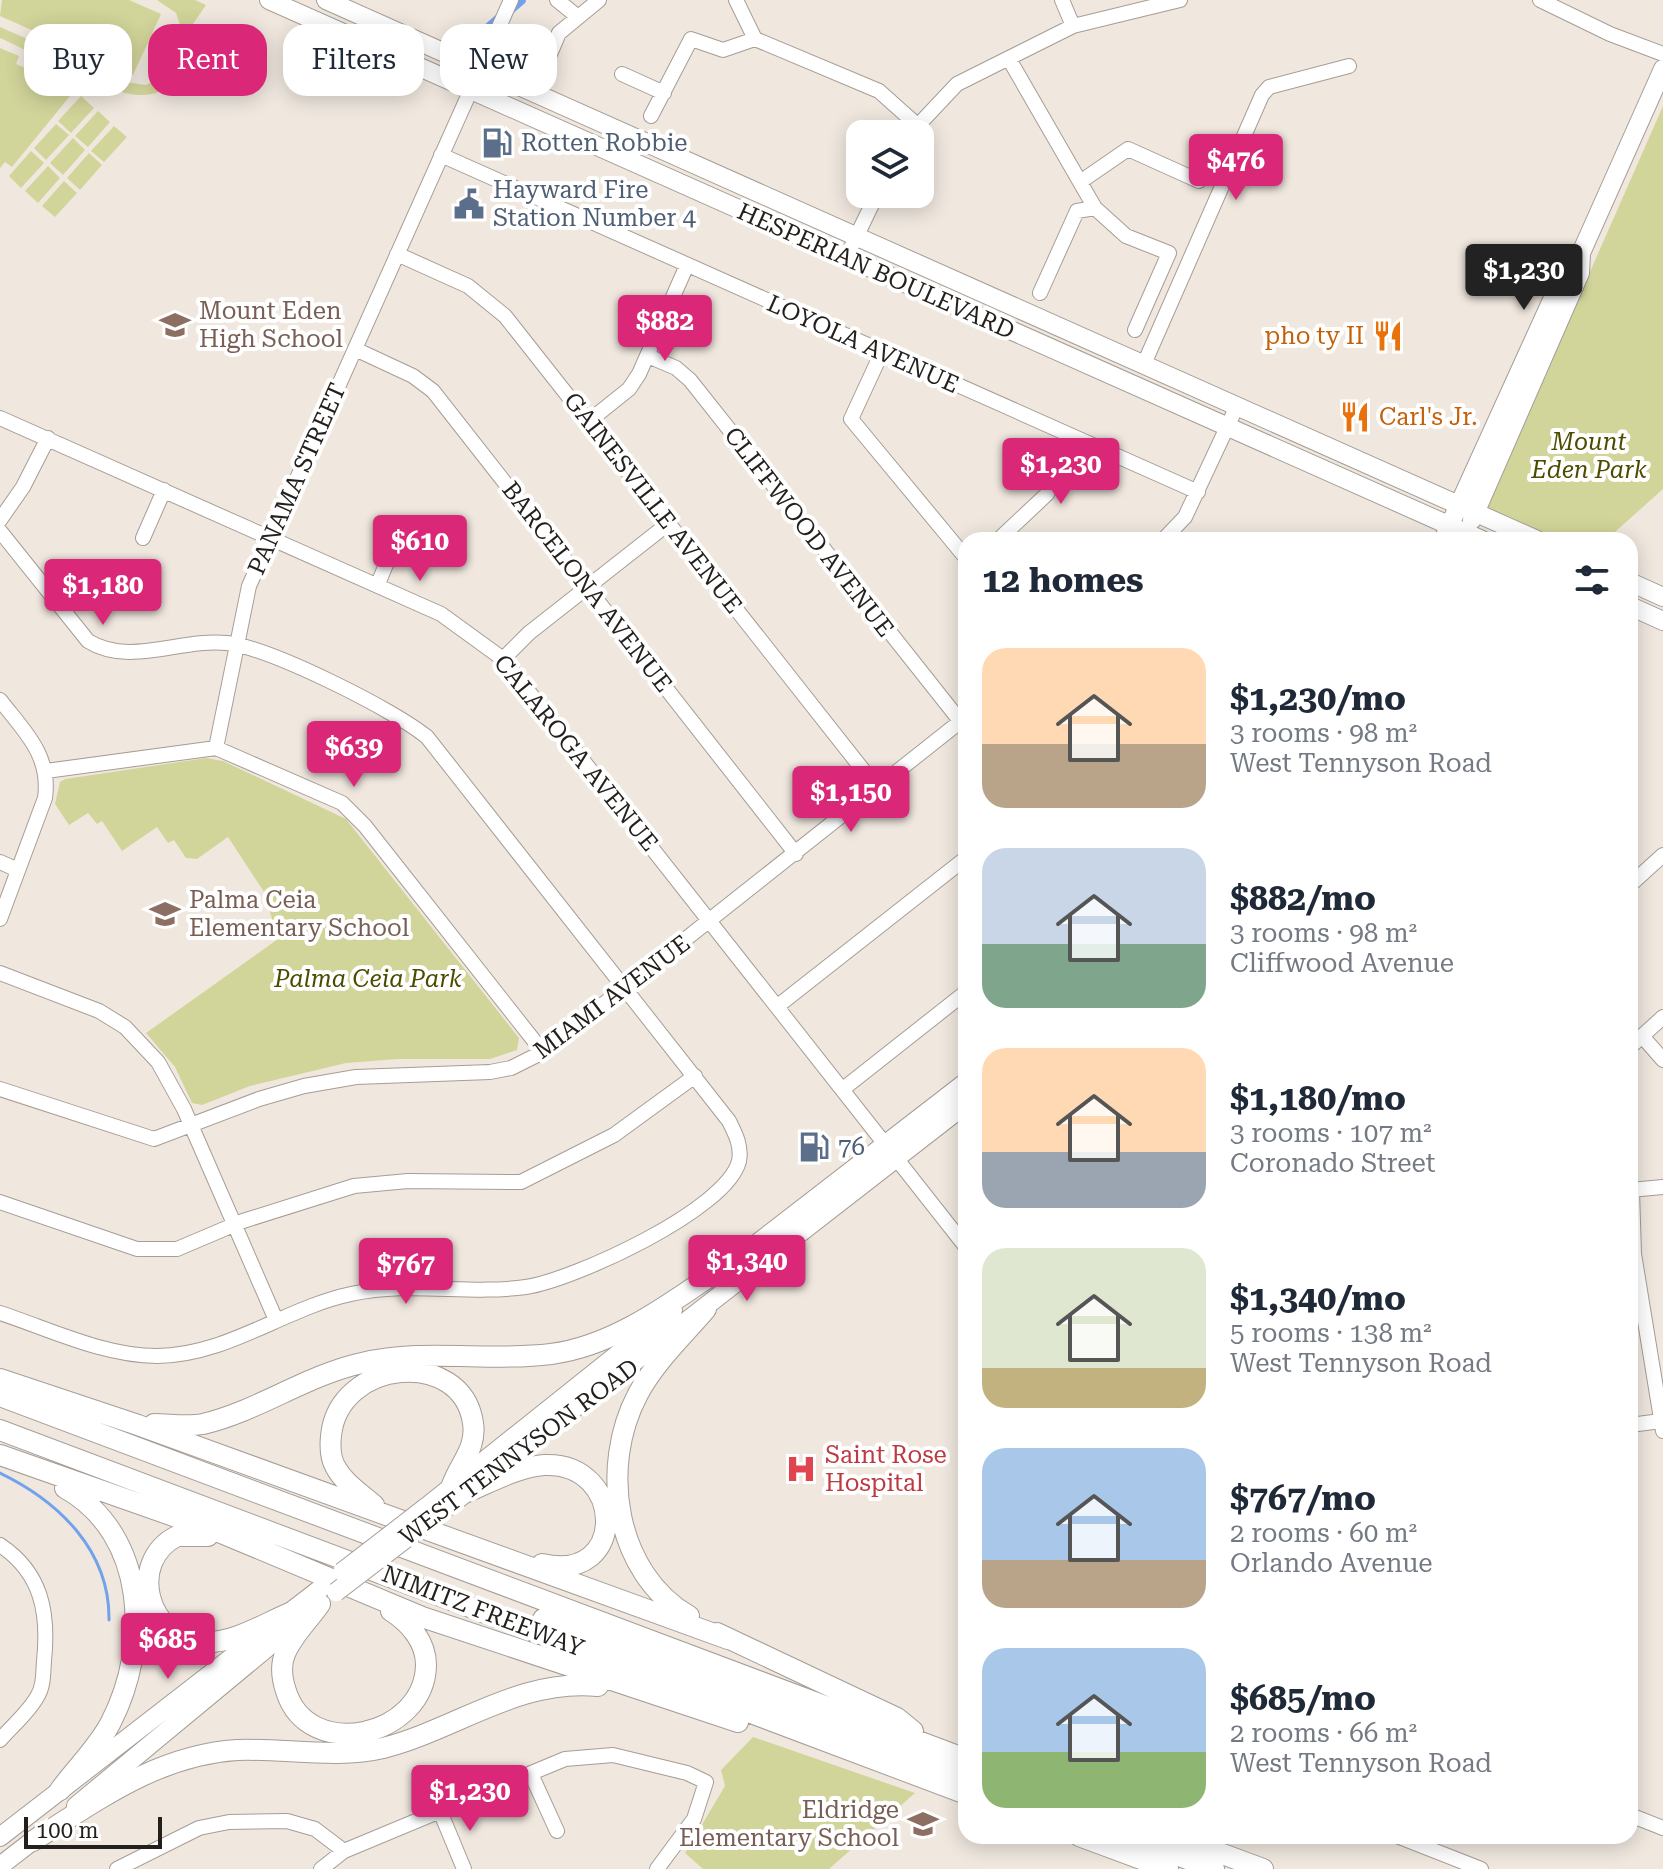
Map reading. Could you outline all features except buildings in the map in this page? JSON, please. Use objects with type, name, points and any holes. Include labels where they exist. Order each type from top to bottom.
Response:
[{"type":"highway","points":[[138,1425],[202,1424],[337,1369],[377,1359],[411,1355],[554,1354],[599,1340],[637,1322],[749,1250]]},
{"type":"highway","points":[[706,1309],[655,1367],[636,1397],[621,1445],[619,1496],[630,1546],[648,1580],[675,1608],[728,1639]]},
{"type":"highway","points":[[383,1513],[335,1467],[330,1443],[332,1427],[343,1403],[356,1389],[379,1375],[394,1372],[427,1374],[452,1387],[469,1407],[474,1425],[472,1446],[460,1488]]},
{"type":"highway","points":[[0,1379],[138,1425],[728,1639],[897,1718],[932,1746]]},
{"type":"highway","name":"NIMITZ FREEWAY","points":[[0,1396],[958,1756]]},
{"type":"highway","points":[[0,1416],[958,1774]]},
{"type":"highway","name":"NIMITZ FREEWAY","points":[[0,1430],[958,1791]]},
{"type":"highway","points":[[0,1455],[263,1548],[333,1591],[400,1617],[417,1635],[425,1654],[425,1675],[418,1695],[384,1726],[352,1735],[330,1733],[311,1725],[291,1704],[283,1675],[285,1655],[333,1591]]},
{"type":"highway","points":[[460,1488],[528,1468],[564,1466],[594,1485],[606,1508],[605,1536],[600,1547],[579,1564],[555,1567],[480,1549]]},
{"type":"highway","points":[[30,1468],[89,1505],[111,1532],[128,1568],[137,1618],[136,1644],[124,1694],[110,1725],[60,1790]]},
{"type":"highway","points":[[263,1548],[192,1533],[170,1539],[155,1555],[148,1574],[149,1596],[156,1615],[178,1635],[193,1641],[214,1642],[292,1612]]},
{"type":"highway","points":[[333,1591],[422,1617],[629,1689],[788,1739],[811,1736]]},
{"type":"highway","points":[[33,1841],[126,1783],[181,1760],[239,1750],[379,1749],[438,1730],[529,1690],[553,1684],[629,1689]]},
{"type":"highway","points":[[1101,1844],[1168,1869]]},
{"type":"highway","points":[[1147,1844],[1214,1869]]},
{"type":"highway","points":[[1196,1844],[1263,1869]]},
{"type":"main road","name":"HESPERIAN BOULEVARD","points":[[269,0],[440,77]]},
{"type":"main road","name":"HESPERIAN BOULEVARD","points":[[326,0],[440,52]]},
{"type":"main road","points":[[1462,532],[1468,508],[1580,273],[1581,253],[1663,69]]},
{"type":"main road","name":"HESPERIAN BOULEVARD","points":[[483,96],[1228,426],[1455,532]]},
{"type":"main road","name":"HESPERIAN BOULEVARD","points":[[537,96],[1520,532]]},
{"type":"main road","points":[[1638,586],[1663,597]]},
{"type":"main road","points":[[1638,610],[1663,621]]},
{"type":"main road","name":"WEST TENNYSON ROAD","points":[[0,1837],[292,1612],[333,1591],[425,1508],[460,1488],[706,1309],[892,1151],[958,1089]]},
{"type":"main road","name":"WEST TENNYSON ROAD","points":[[0,1866],[749,1250],[958,1109]]},
{"type":"street","name":"PANAMA STREET","points":[[500,24],[511,0]]},
{"type":"street","points":[[557,0],[578,17]]},
{"type":"street","points":[[557,38],[599,0]]},
{"type":"street","points":[[736,0],[755,39],[879,91],[905,120]]},
{"type":"street","points":[[1062,0],[1073,26]]},
{"type":"street","points":[[923,120],[957,84],[1073,26],[1180,0]]},
{"type":"street","points":[[1540,0],[1610,34],[1663,54]]},
{"type":"street","points":[[651,116],[691,39],[723,50],[755,39]]},
{"type":"street","points":[[1009,59],[1095,208],[1126,236],[1169,253],[1135,330]]},
{"type":"street","points":[[1144,364],[1262,95],[1269,87],[1349,66]]},
{"type":"street","points":[[622,74],[664,93]]},
{"type":"street","name":"PANAMA STREET","points":[[216,748],[249,586],[467,96]]},
{"type":"street","points":[[1080,182],[1128,149],[1199,181]]},
{"type":"street","name":"LOYOLA AVENUE","points":[[441,155],[1198,492]]},
{"type":"street","points":[[846,258],[870,208]]},
{"type":"street","points":[[1040,293],[1077,211],[1095,208]]},
{"type":"street","name":"GAINESVILLE AVENUE","points":[[397,254],[468,286],[498,309],[878,789]]},
{"type":"street","points":[[589,421],[629,389],[648,356],[687,265]]},
{"type":"street","name":"BARCELONA AVENUE","points":[[355,349],[413,376],[433,391],[796,854]]},
{"type":"street","points":[[882,352],[851,419],[958,548]]},
{"type":"street","name":"CLIFFWOOD AVENUE","points":[[648,356],[676,368],[690,380],[958,714]]},
{"type":"street","points":[[1171,532],[1185,517],[1237,406]]},
{"type":"street","name":"CALAROGA AVENUE","points":[[0,418],[378,584],[460,625],[503,659],[779,1005],[958,1237]]},
{"type":"street","points":[[1007,532],[1047,494],[1073,437]]},
{"type":"street","points":[[0,520],[23,487],[48,438]]},
{"type":"street","points":[[143,538],[164,490]]},
{"type":"street","points":[[503,659],[529,633],[669,523]]},
{"type":"street","points":[[378,584],[401,528]]},
{"type":"street","points":[[0,531],[88,641],[101,649],[115,653],[198,643],[236,645],[263,653],[390,710],[427,737],[695,1076],[738,1138],[739,1161],[733,1173],[710,1198],[589,1268],[553,1282],[522,1288],[379,1289],[312,1305],[203,1350],[156,1356],[121,1353],[0,1313]]},
{"type":"street","points":[[0,700],[39,750],[46,771],[45,798],[0,919]]},
{"type":"street","name":"MIAMI AVENUE","points":[[0,1089],[145,1138],[165,1137],[304,1086],[356,1077],[490,1072],[511,1068],[543,1052],[958,724]]},
{"type":"street","points":[[46,771],[207,746],[327,796],[354,814],[543,1052]]},
{"type":"street","points":[[1638,878],[1663,855]]},
{"type":"street","points":[[0,862],[18,870]]},
{"type":"street","points":[[779,1005],[958,864]]},
{"type":"street","points":[[0,973],[99,1011],[125,1027],[158,1062],[191,1125],[276,1320]]},
{"type":"street","points":[[843,1089],[958,998]]},
{"type":"street","points":[[1638,1040],[1663,1017]]},
{"type":"street","points":[[1642,1036],[1663,1060]]},
{"type":"street","points":[[0,1202],[137,1249],[177,1249],[234,1225],[354,1186],[408,1181],[521,1182],[614,1135],[695,1076]]},
{"type":"street","points":[[1638,1190],[1663,1187]]},
{"type":"street","points":[[1638,1288],[1662,1426],[1638,1425]]},
{"type":"street","points":[[0,1545],[32,1575],[45,1607],[46,1625],[42,1687],[2,1733]]},
{"type":"street","points":[[321,1869],[344,1851],[565,1759],[613,1755],[687,1773],[706,1782],[694,1819],[657,1869]]},
{"type":"street","points":[[531,1774],[557,1831]]},
{"type":"street","points":[[440,1811],[464,1869]]},
{"type":"street","points":[[1638,1818],[1663,1828]]},
{"type":"street","points":[[117,1869],[199,1828],[229,1822],[287,1821],[315,1829],[344,1851]]},
{"type":"street","points":[[1417,1844],[1481,1869]]},
{"type":"street","points":[[144,1855],[154,1869]]},
{"type":"green space","points":[[2,0],[129,0],[161,14],[156,24],[148,24],[148,42],[133,75],[132,24],[24,24],[24,27],[0,16]]},
{"type":"green space","points":[[157,0],[195,0],[206,5],[193,24],[180,24],[176,13]]},
{"type":"green space","points":[[0,27],[24,38],[24,49],[0,38]]},
{"type":"green space","points":[[0,48],[19,56],[16,64],[24,68],[24,96],[70,96],[12,167],[5,162],[0,168]]},
{"type":"green space","points":[[132,83],[146,85],[148,94],[132,94]]},
{"type":"green space","points":[[81,96],[94,108],[71,133],[58,121]]},
{"type":"green space","name":"Mount Eden Park","points":[[1663,106],[1663,489],[1615,532],[1539,532],[1486,508]]},
{"type":"green space","points":[[98,111],[110,122],[88,147],[75,136]]},
{"type":"green space","points":[[56,124],[69,135],[46,160],[34,148]]},
{"type":"green space","points":[[114,126],[127,137],[104,162],[91,151]]},
{"type":"green space","points":[[73,138],[85,150],[63,175],[50,163]]},
{"type":"green space","points":[[31,151],[44,163],[21,188],[9,176]]},
{"type":"green space","points":[[89,153],[102,165],[80,190],[67,178]]},
{"type":"green space","points":[[48,166],[60,178],[38,203],[25,191]]},
{"type":"green space","points":[[64,181],[77,193],[55,217],[42,206]]},
{"type":"green space","name":"Palma Ceia Park","points":[[206,758],[223,761],[346,819],[519,1038],[517,1050],[490,1059],[398,1059],[346,1063],[250,1086],[202,1105],[192,1103],[175,1067],[146,1033],[278,939],[264,892],[228,837],[197,859],[186,858],[174,840],[168,843],[157,827],[122,851],[102,821],[97,824],[88,813],[69,825],[55,804],[60,782],[65,779]]},
{"type":"green space","points":[[753,1737],[915,1793],[829,1869],[703,1869],[685,1853],[725,1786],[721,1770]]},
{"type":"waterway","points":[[493,24],[521,0]]},
{"type":"waterway","points":[[0,1473],[42,1498],[77,1531],[101,1571],[109,1620]]},
{"type":"place","name":"Rotten Robbie","points":[[497,143]]},
{"type":"place","name":"Hayward Fire Station Number 4","points":[[469,204]]},
{"type":"place","name":"Mount Eden High School","points":[[175,325]]},
{"type":"place","name":"pho ty II","points":[[1388,336]]},
{"type":"place","name":"Carl's Jr.","points":[[1355,417]]},
{"type":"place","name":"Palma Ceia Elementary School","points":[[165,914]]},
{"type":"place","name":"76","points":[[814,1147]]},
{"type":"place","name":"Saint Rose Hospital","points":[[801,1469]]},
{"type":"place","name":"Eldridge Elementary School","points":[[923,1824]]}]
